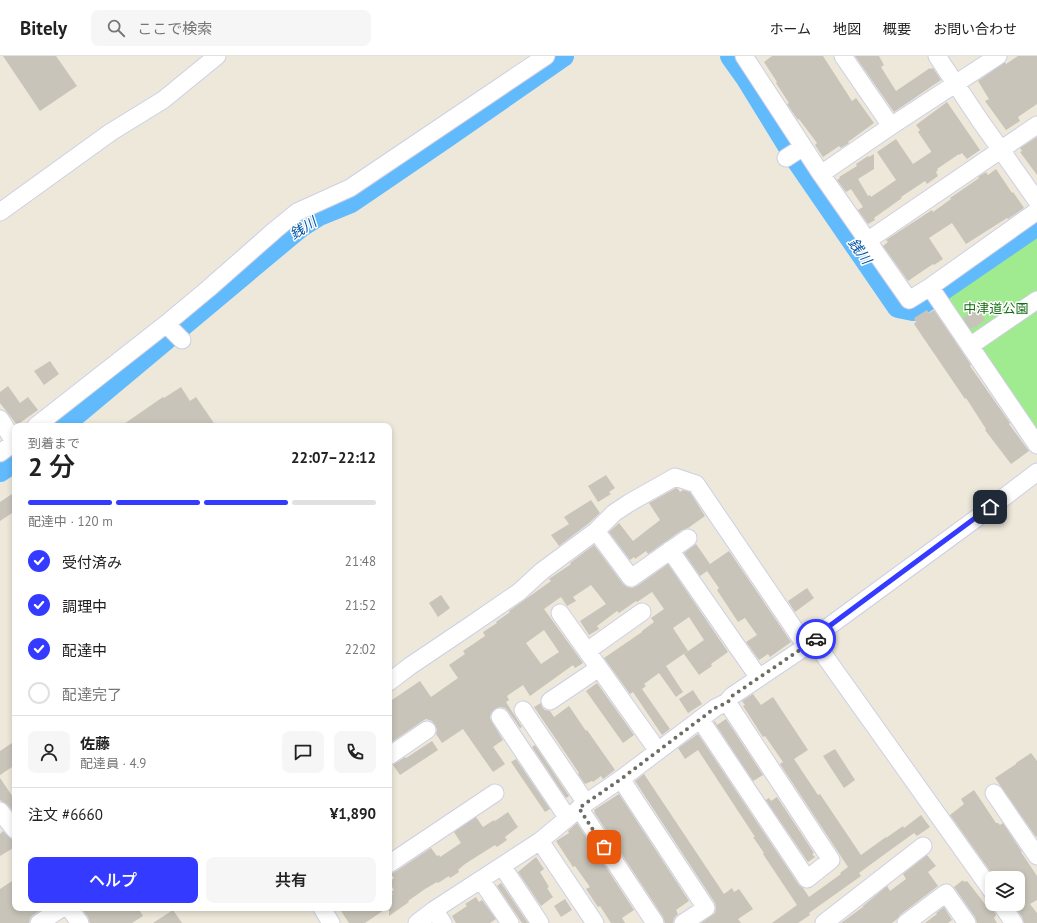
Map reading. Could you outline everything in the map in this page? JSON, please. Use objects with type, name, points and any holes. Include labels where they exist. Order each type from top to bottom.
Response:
[{"type":"street","points":[[0,212],[111,132],[163,100],[218,56]]},
{"type":"street","points":[[40,423],[175,332],[208,289],[297,212],[350,188],[546,56]]},
{"type":"street","points":[[744,56],[866,241],[909,300],[934,293],[1037,211]]},
{"type":"street","points":[[843,56],[891,126]]},
{"type":"street","points":[[937,56],[981,122],[1037,201]]},
{"type":"street","points":[[821,174],[998,56]]},
{"type":"street","points":[[866,241],[1037,125]]},
{"type":"street","points":[[786,158],[803,147]]},
{"type":"street","points":[[934,293],[1037,445]]},
{"type":"street","points":[[970,346],[1037,300]]},
{"type":"street","points":[[0,420],[12,438]]},
{"type":"street","points":[[0,453],[12,444]]},
{"type":"street","points":[[418,923],[439,917],[480,880],[540,841],[577,810],[621,779],[715,708],[728,702],[732,696],[810,643],[828,627],[1037,472]]},
{"type":"street","points":[[392,680],[519,592],[542,571],[596,531],[614,513],[635,499],[675,477],[696,484],[810,643],[985,881]]},
{"type":"street","points":[[596,531],[631,578],[688,538]]},
{"type":"street","points":[[670,550],[759,678]]},
{"type":"street","points":[[587,651],[642,612]]},
{"type":"street","points":[[560,613],[658,751]]},
{"type":"street","points":[[550,701],[599,668]]},
{"type":"street","points":[[700,719],[806,879],[831,860],[728,702]]},
{"type":"street","points":[[523,710],[577,810]]},
{"type":"street","points":[[500,717],[577,810],[655,923]]},
{"type":"street","points":[[392,754],[427,730]]},
{"type":"street","points":[[621,779],[706,908],[683,923]]},
{"type":"street","points":[[392,862],[495,793]]},
{"type":"street","points":[[994,793],[1037,856]]},
{"type":"street","points":[[0,811],[12,826]]},
{"type":"street","points":[[540,841],[595,923]]},
{"type":"street","points":[[824,923],[923,846]]},
{"type":"street","points":[[502,866],[540,923]]},
{"type":"street","points":[[480,880],[510,923]]},
{"type":"street","points":[[906,923],[946,893],[967,923]]},
{"type":"street","points":[[39,923],[57,911]]},
{"type":"street","points":[[72,911],[80,923]]},
{"type":"street","points":[[1006,911],[1014,923]]},
{"type":"green space","name":"中津道公園","points":[[1037,231],[1037,437],[940,298]]},
{"type":"building","points":[[3,56],[56,56],[77,86],[40,111]]},
{"type":"building","points":[[772,56],[823,56],[852,101],[856,98],[874,123],[848,142],[849,143],[841,148],[839,146],[823,157],[815,145],[817,143],[787,104],[789,103],[764,62]]},
{"type":"building","points":[[855,56],[879,56],[884,65],[881,67],[896,91],[930,68],[933,68],[941,80],[894,112]]},
{"type":"building","points":[[1018,56],[1037,56],[1037,104],[1018,117],[1020,121],[1006,130],[985,101],[989,99],[978,81],[1005,62],[1006,64]]},
{"type":"building","points":[[947,102],[980,150],[967,159],[962,153],[959,154],[937,169],[938,170],[936,172],[938,176],[927,184],[925,181],[901,197],[902,198],[868,224],[858,210],[863,207],[851,189],[846,192],[837,180],[840,178],[839,177],[857,166],[856,164],[874,154],[874,169],[858,179],[868,196],[870,195],[871,197],[896,180],[877,152],[896,139],[913,164],[931,152],[918,132],[920,130],[916,125]]},
{"type":"building","points":[[1037,137],[1037,175],[1020,152],[1022,151],[1020,148]]},
{"type":"building","points":[[996,169],[1024,208],[966,244],[952,223],[929,238],[943,259],[908,281],[883,246],[888,242],[886,240],[932,210],[933,212],[979,178],[978,177],[986,172],[988,175]]},
{"type":"building","points":[[979,306],[985,314],[982,316],[985,320],[974,328],[970,329],[963,318]]},
{"type":"building","points":[[927,310],[929,313],[934,310],[971,365],[970,366],[1010,423],[1009,424],[1029,451],[1011,464],[985,430],[986,429],[966,398],[965,399],[914,324],[916,322],[914,318]]},
{"type":"building","points":[[50,361],[59,374],[44,385],[34,371]]},
{"type":"building","points":[[8,386],[20,403],[28,397],[38,410],[20,423],[15,423],[0,403],[0,392]]},
{"type":"building","points":[[181,387],[190,401],[196,397],[214,423],[125,423],[163,397],[164,398]]},
{"type":"building","points":[[606,475],[615,488],[609,492],[611,494],[598,502],[588,486]]},
{"type":"building","points":[[676,488],[680,492],[683,490],[690,492],[705,516],[648,554],[646,551],[635,559],[634,557],[630,560],[609,532],[619,523],[633,541],[660,520],[649,503]]},
{"type":"building","points":[[12,494],[12,513],[0,521],[0,502]]},
{"type":"building","points":[[591,500],[600,513],[559,546],[551,535],[569,524],[564,517]]},
{"type":"building","points":[[696,544],[710,564],[729,551],[791,642],[770,657],[768,654],[759,660],[746,642],[757,635],[745,618],[738,622],[717,590],[719,588],[707,571],[700,576],[684,553]]},
{"type":"building","points":[[594,545],[623,584],[632,588],[668,564],[728,652],[699,675],[684,654],[704,640],[689,617],[673,628],[688,651],[666,666],[683,692],[676,697],[659,673],[644,684],[646,686],[642,689],[670,729],[662,735],[633,692],[630,694],[604,658],[642,632],[654,622],[651,618],[664,609],[652,592],[619,613],[617,611],[597,626],[599,629],[589,635],[580,621],[606,604],[591,585],[573,597],[576,601],[567,606],[561,597],[544,609],[583,663],[575,668],[573,665],[530,696],[523,685],[507,696],[509,700],[506,702],[522,727],[520,728],[505,708],[500,707],[491,713],[490,718],[503,740],[493,747],[505,764],[493,772],[463,729],[442,743],[436,734],[437,730],[435,725],[432,721],[426,719],[392,742],[392,700],[420,681],[431,697],[458,678],[449,665],[465,654],[463,651],[485,636],[483,632],[551,581],[549,579],[571,564],[570,563]],"holes":[[[544,630],[559,652],[541,664],[526,643]]]},
{"type":"building","points":[[807,588],[814,598],[795,612],[788,601]]},
{"type":"building","points":[[441,595],[450,608],[438,617],[429,603]]},
{"type":"building","points":[[597,683],[634,735],[623,743],[586,691]]},
{"type":"building","points":[[693,690],[702,704],[688,713],[679,699]]},
{"type":"building","points":[[753,694],[761,705],[773,697],[808,750],[794,759],[818,795],[820,794],[861,855],[903,826],[904,828],[921,815],[930,827],[917,836],[914,833],[889,851],[859,873],[861,876],[809,913],[810,915],[798,923],[772,923],[797,905],[763,854],[764,853],[753,837],[755,837],[698,750],[685,759],[678,748],[698,734],[799,885],[809,897],[841,874],[840,873],[848,867],[780,764],[783,762],[765,736],[763,737],[743,706],[745,705],[742,701]]},
{"type":"building","points":[[541,703],[542,707],[545,710],[550,711],[554,717],[569,706],[615,770],[603,779],[601,776],[593,782],[592,781],[585,784],[534,707]]},
{"type":"building","points":[[726,719],[763,775],[753,781],[714,722],[715,721],[717,725]]},
{"type":"building","points":[[432,741],[438,750],[400,775],[393,765]]},
{"type":"building","points":[[12,743],[12,767],[0,775],[0,751]]},
{"type":"building","points":[[535,745],[569,796],[566,798],[532,747]]},
{"type":"building","points":[[835,749],[855,780],[844,788],[823,756]]},
{"type":"building","points":[[1031,753],[1037,761],[1036,837],[995,778]]},
{"type":"building","points":[[516,759],[550,809],[545,812],[511,762]]},
{"type":"building","points":[[644,774],[724,894],[732,888],[734,892],[739,889],[753,909],[738,919],[741,923],[701,923],[715,913],[715,903],[635,781]]},
{"type":"building","points":[[0,778],[12,796],[12,810],[8,805],[0,800]]},
{"type":"building","points":[[974,790],[996,823],[1000,825],[1003,823],[1037,876],[1037,900],[1030,904],[1037,913],[1037,923],[1024,923],[1018,911],[1025,911],[1025,871],[990,871],[950,815],[964,804],[961,799]]},
{"type":"building","points":[[619,794],[689,901],[676,910],[678,914],[674,918],[673,923],[665,923],[663,917],[594,812],[594,810]]},
{"type":"building","points":[[777,797],[814,853],[812,854],[815,857],[808,862],[765,799],[766,800],[769,798],[771,801]]},
{"type":"building","points":[[508,812],[518,827],[505,837],[507,840],[497,847],[495,845],[465,864],[458,870],[459,872],[450,878],[449,876],[425,889],[389,916],[389,911],[392,911],[392,891],[394,890],[392,887],[392,880],[394,878],[392,874],[431,848],[437,856],[439,855],[440,857],[461,843],[454,832],[476,817],[483,827],[494,820],[495,821]]},
{"type":"building","points":[[577,823],[634,910],[622,918],[625,923],[611,923],[600,906],[598,907],[586,889],[590,887],[575,866],[573,867],[556,841],[569,833],[568,831]]},
{"type":"building","points":[[3,831],[12,839],[12,849],[0,856],[0,834]]},
{"type":"building","points":[[927,855],[936,866],[928,872],[938,886],[900,915],[892,923],[841,923],[863,907],[887,886],[890,891],[906,879],[903,874]]},
{"type":"building","points":[[536,857],[544,869],[540,872],[553,897],[541,906],[518,872]]},
{"type":"building","points":[[963,880],[964,882],[967,881],[985,904],[985,911],[994,911],[996,915],[994,918],[997,923],[977,923],[975,917],[954,887]]},
{"type":"building","points":[[12,881],[12,911],[39,911],[30,918],[29,923],[0,923],[0,889]]},
{"type":"building","points":[[501,883],[528,923],[522,923],[497,886]]},
{"type":"building","points":[[476,897],[479,902],[482,900],[496,919],[490,923],[456,923],[452,916],[467,906],[465,904]]},
{"type":"building","points":[[565,899],[572,910],[561,917],[554,906]]},
{"type":"building","points":[[944,907],[952,920],[948,923],[925,923],[937,914],[936,913]]},
{"type":"building","points":[[83,911],[140,911],[143,916],[132,923],[90,923]]},
{"type":"building","points":[[174,911],[182,923],[153,923]]},
{"type":"building","points":[[341,911],[383,911],[365,923],[349,923]]},
{"type":"waterway","name":"銭川","points":[[66,423],[300,227],[319,215],[351,202],[563,56]]},
{"type":"waterway","name":"銭川","points":[[731,56],[746,77],[797,160],[898,307],[913,310],[1037,225]]},
{"type":"waterway","name":"銭川","points":[[0,471],[12,463]]},
{"type":"way so far","points":[[604,847],[579,808],[621,779],[715,708],[728,702],[732,696],[816,639]]},
{"type":"route","points":[[816,639],[828,627],[990,507]]}]
